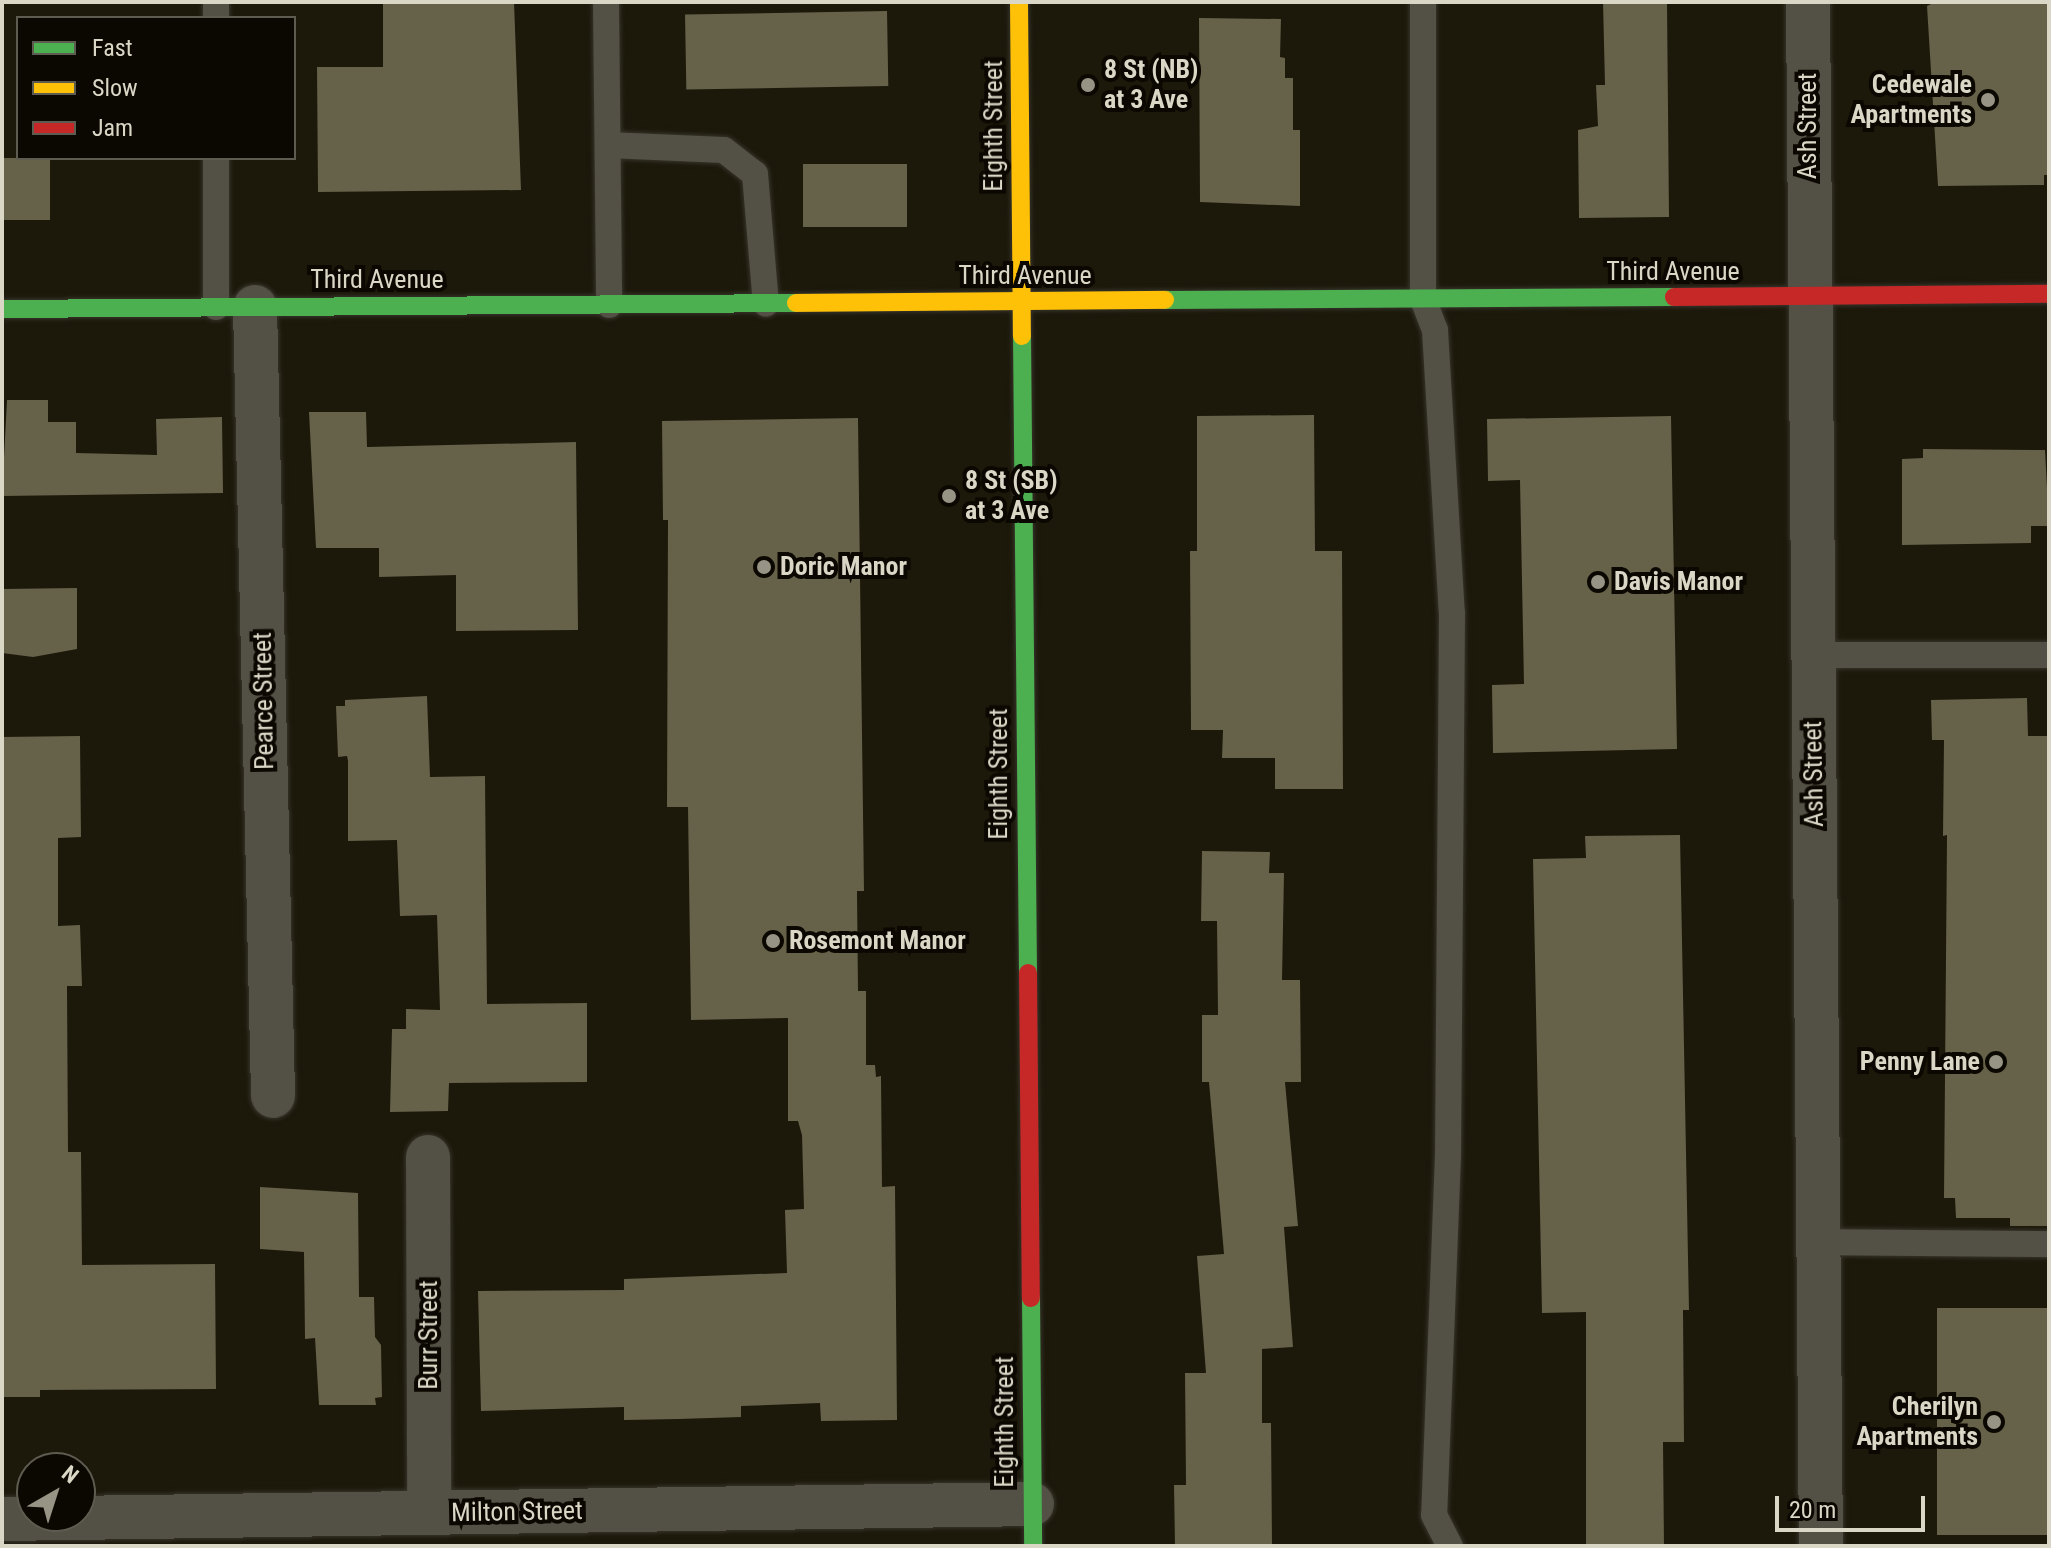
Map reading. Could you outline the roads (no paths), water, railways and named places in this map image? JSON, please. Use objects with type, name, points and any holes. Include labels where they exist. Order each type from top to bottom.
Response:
[{"type":"street","name":"Eighth Street","points":[[1019,2],[1032,1525]]},
{"type":"street","name":"Ash Street","points":[[1808,2],[1821,1546]]},
{"type":"street","name":"Third Avenue","points":[[2,309],[2049,294]]},
{"type":"street","name":"Pearce Street","points":[[236,307],[273,1096]]},
{"type":"street","name":"Burr Street","points":[[428,1157],[429,1513]]},
{"type":"street","name":"Milton Street","points":[[2,1519],[429,1513],[1032,1525]]},
{"type":"lane","points":[[606,2],[609,305]]},
{"type":"lane","points":[[1423,2],[1423,299],[1435,330],[1452,613],[1448,1155],[1434,1515],[1450,1546]]},
{"type":"lane","points":[[608,145],[724,150],[755,174],[766,304]]},
{"type":"lane","points":[[216,160],[236,307]]},
{"type":"lane","points":[[1812,655],[2049,655]]},
{"type":"lane","points":[[1818,1242],[2049,1244]]},
{"type":"place","name":"8 St (NB) at 3 Ave","points":[[1088,85]]},
{"type":"place","name":"Cedewale Apartments","points":[[1988,100]]},
{"type":"place","name":"8 St (SB) at 3 Ave","points":[[949,496]]},
{"type":"place","name":"Doric Manor","points":[[764,567]]},
{"type":"place","name":"Davis Manor","points":[[1598,582]]},
{"type":"place","name":"Rosemont Manor","points":[[773,941]]},
{"type":"place","name":"Penny Lane","points":[[1996,1062]]},
{"type":"place","name":"Cherilyn Apartments","points":[[1994,1422]]}]
